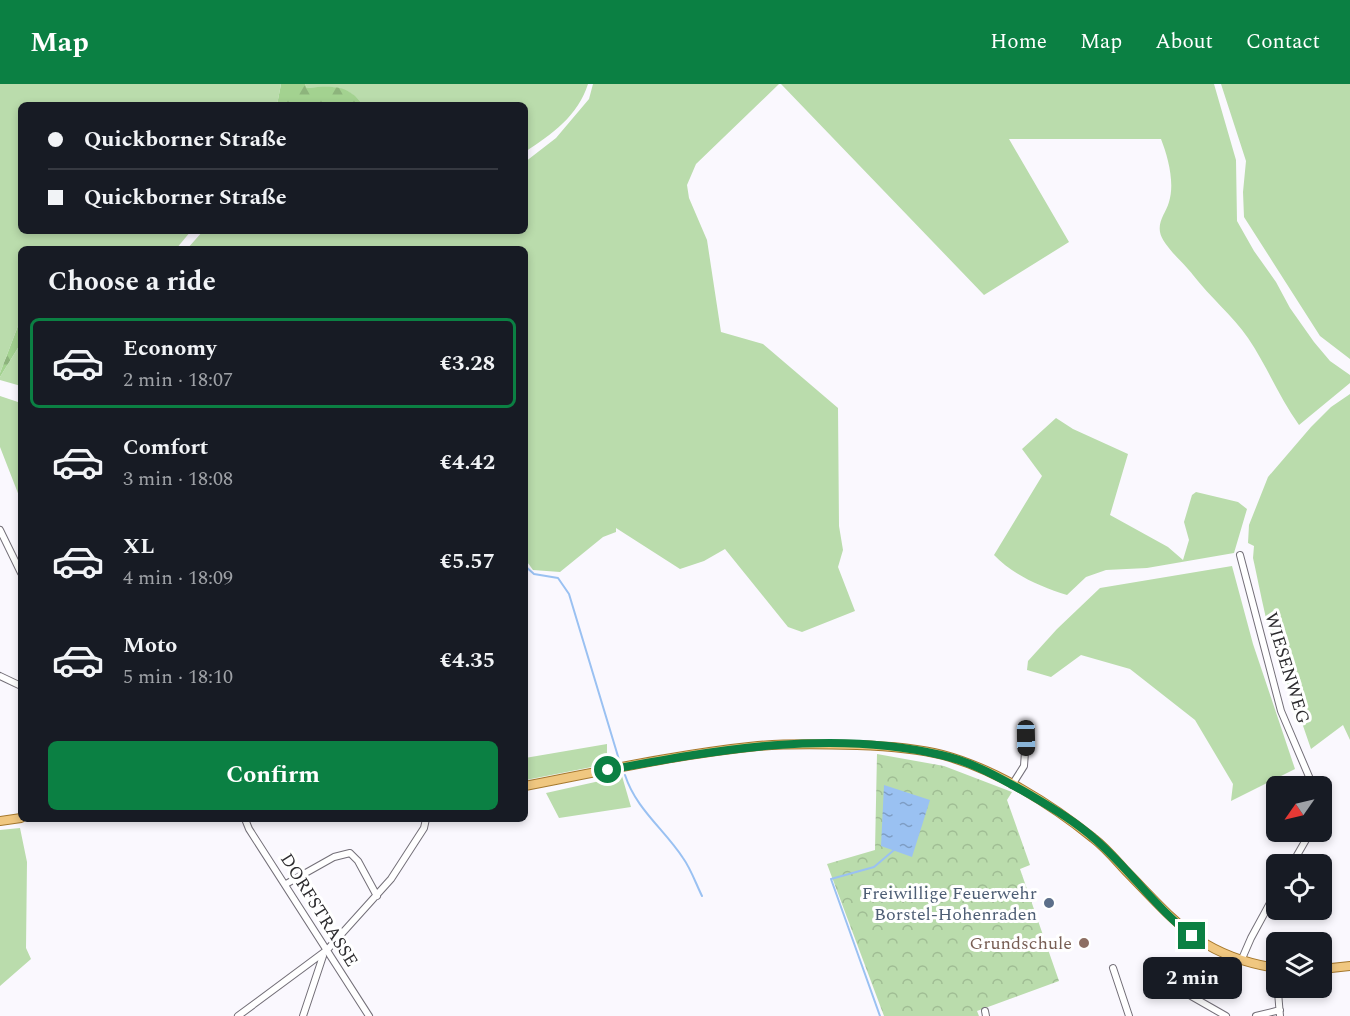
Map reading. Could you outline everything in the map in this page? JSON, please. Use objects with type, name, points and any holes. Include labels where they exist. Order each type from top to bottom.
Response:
[{"type":"main road","points":[[528,785],[758,746],[814,743],[905,749],[942,755],[978,768],[1059,812],[1096,840],[1182,928],[1216,951],[1241,961],[1266,966]]},
{"type":"main road","points":[[0,821],[18,818]]},
{"type":"main road","points":[[1332,968],[1350,966]]},
{"type":"street","points":[[0,530],[18,567]]},
{"type":"street","name":"WIESENWEG","points":[[1240,555],[1281,711],[1309,776]]},
{"type":"street","points":[[0,676],[18,685]]},
{"type":"street","points":[[1012,785],[1024,766],[1026,738]]},
{"type":"street","name":"DORFSTRASSE","points":[[246,822],[249,830],[286,884],[369,1016]]},
{"type":"street","points":[[303,1016],[321,959],[377,896],[408,855],[425,822]]},
{"type":"street","points":[[286,884],[334,857],[351,853],[358,861],[377,896]]},
{"type":"street","points":[[1241,961],[1266,910]]},
{"type":"street","points":[[238,1016],[327,950]]},
{"type":"street","points":[[1113,968],[1129,1016]]},
{"type":"street","points":[[1191,996],[1226,1016]]},
{"type":"street","points":[[1256,1016],[1280,1013],[1279,998]]},
{"type":"green space","points":[[0,84],[281,84],[278,102],[18,102],[18,234],[188,234],[178,246],[18,246],[18,326],[0,373]]},
{"type":"green space","points":[[281,84],[305,84],[307,88],[339,88],[351,93],[360,102],[278,102]]},
{"type":"green space","points":[[305,84],[588,84],[578,106],[571,115],[528,150],[528,102],[360,102],[351,93],[338,88],[307,88]]},
{"type":"green space","points":[[593,84],[779,84],[696,164],[687,185],[689,198],[707,240],[721,332],[763,344],[838,408],[839,526],[843,550],[838,567],[855,611],[802,632],[788,627],[725,549],[704,561],[680,569],[616,528],[616,532],[603,537],[560,572],[533,570],[528,563],[528,246],[190,246],[200,234],[528,234],[528,160],[556,138],[589,99]]},
{"type":"green space","points":[[781,84],[1214,84],[1236,160],[1237,221],[1290,308],[1330,361],[1350,375],[1350,383],[1299,425],[1248,338],[1169,248],[1162,237],[1160,224],[1171,195],[1171,178],[1161,139],[1009,139],[1069,242],[984,295]]},
{"type":"green space","points":[[1221,84],[1350,84],[1350,359],[1320,336],[1244,217],[1243,192],[1246,161]]},
{"type":"green space","points":[[18,326],[18,348],[0,377]]},
{"type":"green space","points":[[18,348],[18,385],[0,380]]},
{"type":"green space","points":[[1350,394],[1350,740],[1343,725],[1311,749],[1273,647],[1253,558],[1254,546],[1248,543],[1249,525],[1268,477],[1311,427],[1331,407]]},
{"type":"green space","points":[[0,396],[18,402],[18,493],[0,447]]},
{"type":"green space","points":[[1056,418],[1073,429],[1128,454],[1110,515],[1168,547],[1183,560],[1189,540],[1184,522],[1192,495],[1196,492],[1238,502],[1247,509],[1234,553],[1147,568],[1106,570],[1086,577],[1067,595],[1037,584],[1010,569],[994,555],[1042,476],[1022,449]]},
{"type":"green space","points":[[1232,566],[1253,644],[1295,769],[1281,776],[1266,776],[1266,784],[1231,801],[1233,784],[1195,720],[1130,669],[1081,655],[1051,677],[1027,670],[1028,661],[1057,629],[1100,588]]},
{"type":"green space","points":[[607,744],[607,764],[528,780],[528,757]]},
{"type":"green space","points":[[877,754],[944,766],[1012,792],[1007,800],[1030,865],[1020,869],[1059,981],[977,1011],[979,1016],[884,1016],[827,864],[875,850]]},
{"type":"green space","points":[[622,776],[631,807],[559,818],[546,793]]},
{"type":"green space","points":[[20,828],[27,862],[26,948],[31,959],[0,986],[0,830]]},
{"type":"water","points":[[884,785],[930,800],[912,857],[881,846]]},
{"type":"waterway","points":[[528,569],[534,574],[558,578],[569,594],[620,763]]},
{"type":"waterway","points":[[625,775],[643,809],[686,862],[702,896]]},
{"type":"waterway","points":[[880,1016],[831,879],[874,867],[894,850]]},
{"type":"place","name":"Freiwillige Feuerwehr Borstel-Hohenraden","points":[[1049,903]]},
{"type":"place","name":"Grundschule","points":[[1084,943]]},
{"type":"route","points":[[608,770],[758,746],[814,743],[887,747],[942,755],[978,768],[1059,812],[1096,840],[1173,920],[1192,936]]}]
